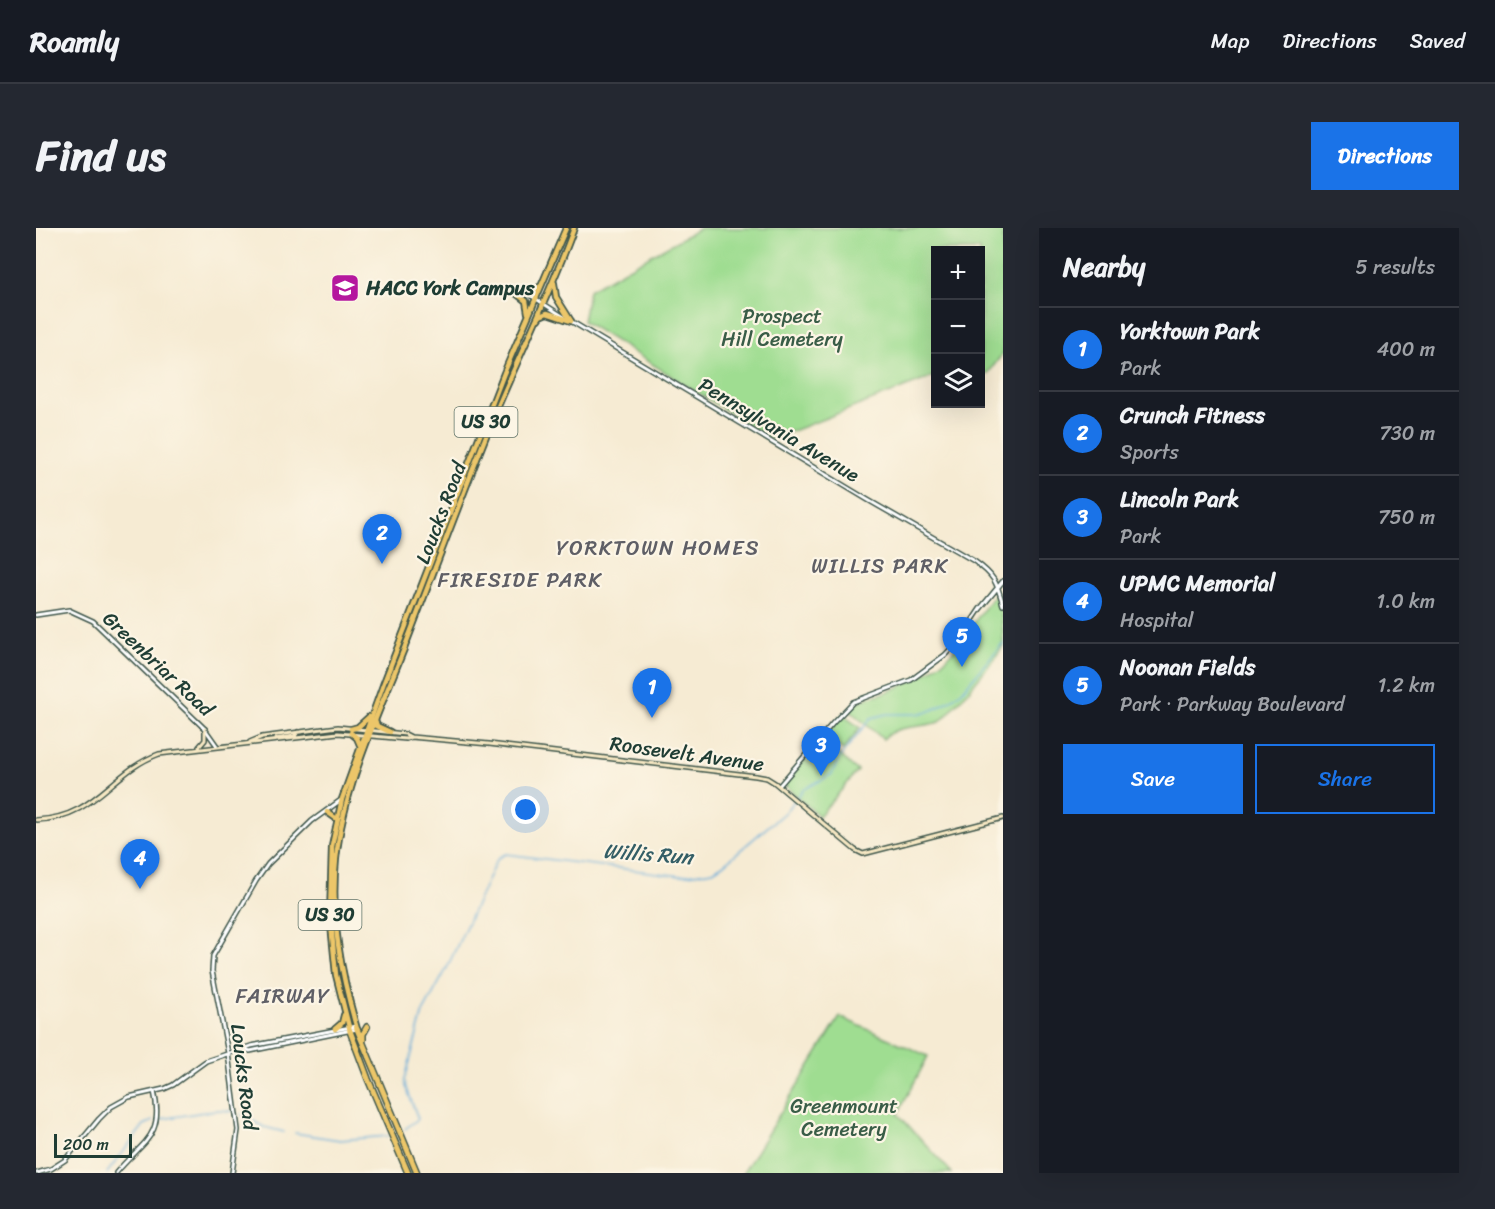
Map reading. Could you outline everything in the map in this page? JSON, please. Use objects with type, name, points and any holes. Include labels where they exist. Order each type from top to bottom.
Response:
[{"type":"highway","name":"Loucks Road","points":[[345,811],[373,717],[528,316],[566,228]]},
{"type":"highway","name":"Loucks Road","points":[[373,717],[495,415],[574,228]]},
{"type":"highway","points":[[554,279],[556,297],[571,321]]},
{"type":"highway","points":[[525,292],[533,291],[543,284]]},
{"type":"highway","points":[[516,291],[526,301],[528,316]]},
{"type":"highway","points":[[532,330],[540,316],[545,313],[571,321]]},
{"type":"highway","points":[[360,746],[351,731],[373,717],[377,726],[390,732]]},
{"type":"highway","name":"Loucks Road","points":[[342,799],[360,746],[368,732]]},
{"type":"highway","name":"US 30","points":[[342,799],[332,846],[330,878],[330,915],[336,975],[345,1013],[368,1079],[408,1173]]},
{"type":"highway","name":"US 30","points":[[345,811],[336,861],[337,943],[346,989],[357,1027],[417,1173]]},
{"type":"highway","points":[[327,812],[337,819]]},
{"type":"highway","points":[[335,1029],[342,1023],[345,1013]]},
{"type":"highway","points":[[363,1041],[363,1034],[367,1028]]},
{"type":"main road","name":"Roosevelt Avenue","points":[[250,742],[262,737],[339,727],[351,731]]},
{"type":"main road","points":[[198,748],[205,740],[205,729]]},
{"type":"main road","name":"Roosevelt Avenue","points":[[36,820],[60,817],[79,810],[153,756],[198,748],[351,731],[390,732],[411,737],[685,766],[767,778],[855,850],[864,854],[1003,819]]},
{"type":"main road","points":[[268,742],[295,736],[298,732]]},
{"type":"main road","name":"Roosevelt Avenue","points":[[368,732],[406,739],[411,737]]},
{"type":"street","name":"Pennsylvania Avenue","points":[[525,292],[861,497],[974,561],[990,572],[998,586],[1003,605]]},
{"type":"street","points":[[779,786],[854,702],[911,680],[945,655],[960,639],[1003,581]]},
{"type":"street","name":"Greenbriar Road","points":[[36,615],[69,610],[93,621],[205,729],[217,746]]},
{"type":"street","name":"Loucks Road","points":[[232,1172],[238,1130],[228,1053],[211,964],[216,948],[268,864],[312,821],[342,799]]},
{"type":"street","points":[[244,1049],[250,1051],[357,1027]]},
{"type":"street","points":[[37,1173],[51,1169],[65,1160],[111,1107],[129,1097],[173,1085],[206,1061],[274,1041],[335,1029],[350,1029]]},
{"type":"street","points":[[267,1047],[274,1041]]},
{"type":"street","points":[[116,1173],[152,1134],[157,1117],[154,1091]]},
{"type":"green space","name":"Prospect Hill Cemetery","points":[[700,228],[1003,228],[1003,353],[987,375],[985,373],[985,246],[931,246],[931,378],[772,439],[583,321],[589,290]]},
{"type":"green space","points":[[998,594],[1001,613],[1003,645],[973,685],[939,722],[902,728],[883,739],[849,710],[862,700],[884,693],[927,673],[947,658]]},
{"type":"green space","points":[[843,715],[860,728],[843,750],[825,735]]},
{"type":"green space","points":[[821,739],[858,771],[819,816],[784,785]]},
{"type":"green space","name":"Greenmount Cemetery","points":[[840,1017],[928,1056],[898,1114],[952,1173],[743,1173]]},
{"type":"waterway","name":"Willis Run","points":[[405,1129],[418,1119],[405,1079],[423,1012],[446,970],[496,861],[501,856],[506,854],[681,876],[713,871],[784,813],[803,790],[832,774],[840,757],[871,718],[887,714],[917,714],[933,710],[951,700],[962,691],[1003,643]]},
{"type":"waterway","points":[[162,1119],[216,1110],[233,1111]]},
{"type":"waterway","points":[[241,1114],[264,1127],[284,1132]]},
{"type":"waterway","points":[[107,1173],[144,1125],[153,1121]]},
{"type":"waterway","points":[[295,1133],[340,1140],[388,1136]]},
{"type":"place","name":"HACC York Campus","points":[[345,288]]},
{"type":"place","name":"Crunch Fitness","points":[[382,564]]},
{"type":"place","name":"Noonan Fields","points":[[962,667]]},
{"type":"place","name":"Yorktown Park","points":[[652,718]]},
{"type":"place","name":"Lincoln Park","points":[[821,776]]},
{"type":"place","name":"UPMC Memorial","points":[[140,889]]},
{"type":"district","name":"YORKTOWN HOMES","points":[[658,548]]},
{"type":"district","name":"WILLIS PARK","points":[[880,566]]},
{"type":"district","name":"FIRESIDE PARK","points":[[520,580]]},
{"type":"district","name":"FAIRWAY","points":[[283,996]]}]
